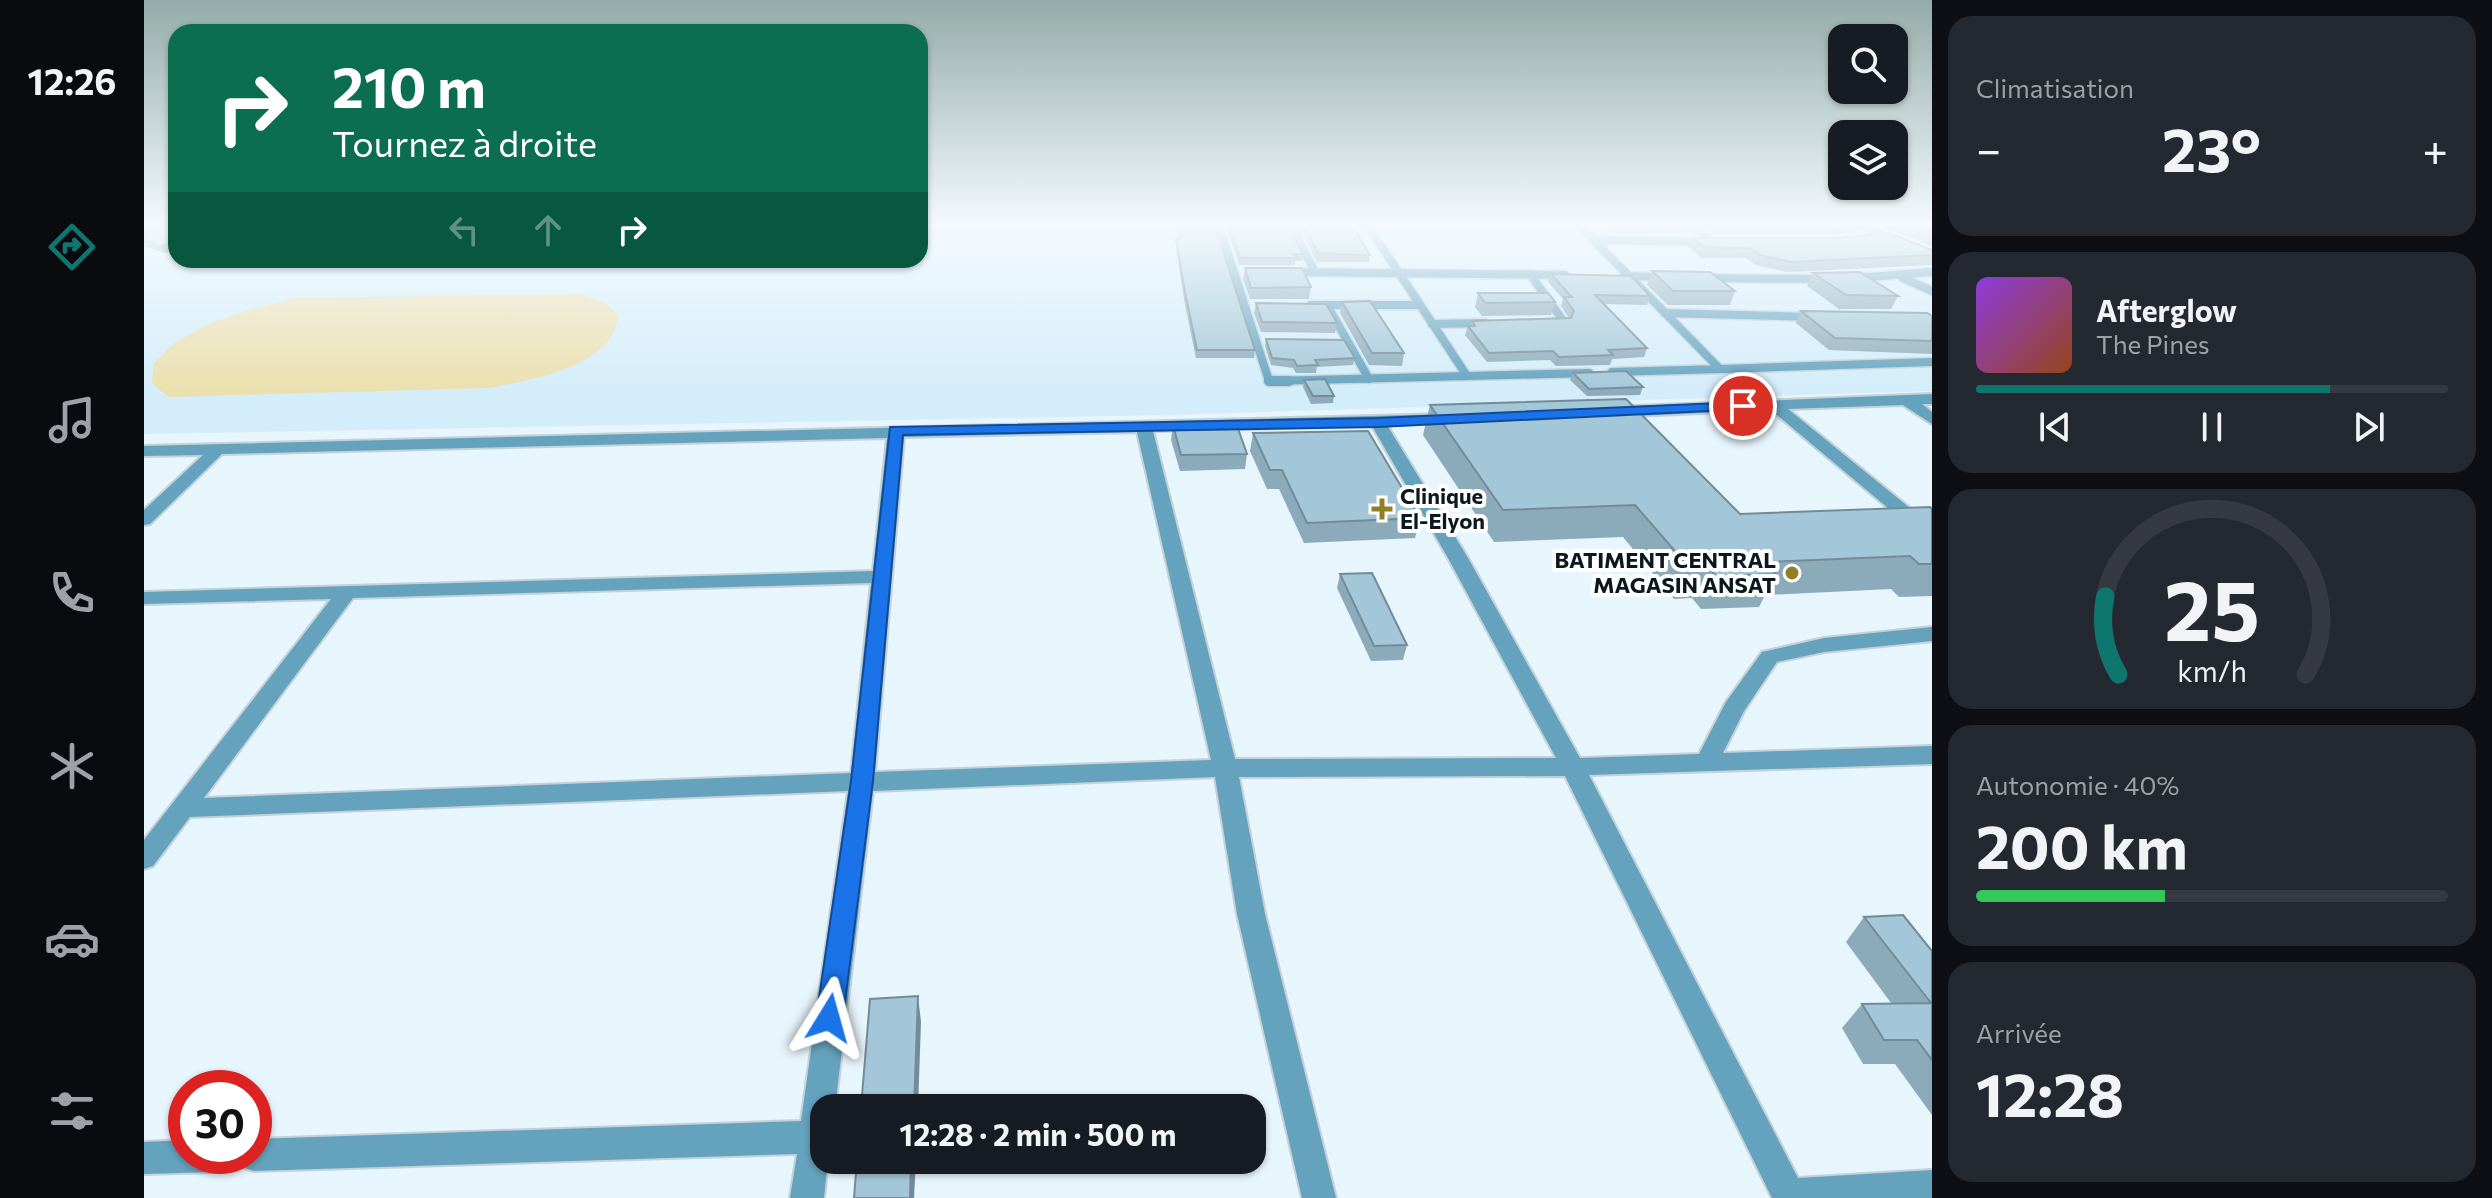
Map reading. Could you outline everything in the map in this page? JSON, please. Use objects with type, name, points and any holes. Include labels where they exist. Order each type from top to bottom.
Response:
[{"type":"street","points":[[1599,412],[1932,399]]},
{"type":"street","points":[[1906,400],[1932,419]]},
{"type":"street","points":[[1773,404],[1932,535]]},
{"type":"street","points":[[144,451],[896,431],[1144,429],[1473,418]]},
{"type":"street","points":[[1378,423],[1458,558],[1573,767],[1790,1197],[1932,1187]]},
{"type":"street","points":[[1144,429],[1225,768],[1251,914],[1319,1198]]},
{"type":"street","points":[[819,1094],[862,781],[896,431]]},
{"type":"street","points":[[144,520],[218,449]]},
{"type":"street","points":[[144,598],[881,577]]},
{"type":"street","points":[[144,859],[347,592]]},
{"type":"street","points":[[1708,760],[1734,708],[1770,657],[1824,645],[1932,634]]},
{"type":"street","points":[[183,808],[1225,768],[1573,767],[1708,760],[1932,755]]},
{"type":"street","points":[[272,1154],[810,1137]]},
{"type":"street","points":[[144,1158],[168,1157]]},
{"type":"street","points":[[807,1198],[810,1168]]},
{"type":"lane","points":[[1237,282],[1269,381],[1932,362]]},
{"type":"lane","points":[[1403,282],[1467,376]]},
{"type":"lane","points":[[1536,282],[1564,322],[1550,322]]},
{"type":"lane","points":[[1634,282],[1720,369]]},
{"type":"lane","points":[[1911,282],[1932,291]]},
{"type":"lane","points":[[1299,305],[1417,305]]},
{"type":"lane","points":[[1327,305],[1369,379]]},
{"type":"lane","points":[[1244,306],[1258,306]]},
{"type":"lane","points":[[1665,313],[1820,317]]},
{"type":"lane","points":[[1432,324],[1491,323]]},
{"type":"lane","points":[[1253,339],[1269,339]]},
{"type":"lane","points":[[1331,340],[1347,340]]},
{"type":"shaded area","points":[[144,282],[1932,282],[1932,391],[1166,415],[144,434]]},
{"type":"shaded area","points":[[582,294],[606,303],[618,316],[613,333],[602,348],[567,368],[506,385],[169,397],[152,383],[153,364],[173,344],[206,325],[295,298]]},
{"type":"building","points":[[1183,282],[1233,282],[1255,350],[1197,350]]},
{"type":"building","points":[[1249,282],[1309,282],[1311,287],[1251,288]]},
{"type":"building","points":[[1558,282],[1637,282],[1650,296],[1595,295],[1647,348],[1608,350],[1613,355],[1559,357],[1553,351],[1489,353],[1468,326],[1475,326],[1472,321],[1571,318],[1574,311],[1564,297],[1572,297]]},
{"type":"building","points":[[1663,282],[1723,282],[1735,291],[1673,291]]},
{"type":"building","points":[[1826,282],[1876,282],[1898,296],[1846,295]]},
{"type":"building","points":[[1478,293],[1548,293],[1555,302],[1485,303]]},
{"type":"building","points":[[1370,301],[1404,353],[1372,353],[1342,302]]},
{"type":"building","points":[[1256,303],[1326,304],[1337,323],[1262,322]]},
{"type":"building","points":[[1801,311],[1927,313],[1932,316],[1932,341],[1835,338]]},
{"type":"building","points":[[1266,339],[1344,340],[1355,358],[1315,360],[1318,365],[1297,366],[1294,360],[1272,358]]},
{"type":"building","points":[[1626,371],[1643,387],[1589,389],[1573,373]]},
{"type":"building","points":[[1325,379],[1334,396],[1313,396],[1304,380]]},
{"type":"building","points":[[1626,399],[1740,514],[1930,507],[1932,564],[1919,564],[1910,556],[1765,562],[1776,574],[1716,576],[1707,565],[1688,566],[1635,505],[1503,510],[1430,405]]},
{"type":"building","points":[[1236,423],[1247,454],[1181,455],[1173,425]]},
{"type":"building","points":[[1368,431],[1420,518],[1307,523],[1282,470],[1270,470],[1253,433]]},
{"type":"building","points":[[1372,573],[1407,645],[1374,646],[1340,574]]},
{"type":"building","points":[[1903,915],[1932,951],[1932,1060],[1917,1040],[1884,1040],[1862,1004],[1931,1003],[1864,917]]},
{"type":"building","points":[[918,996],[914,1094],[862,1094],[870,999]]},
{"type":"building","points":[[856,1174],[911,1174],[910,1198],[854,1198]]},
{"type":"place","name":"Clinique El-Elyon","points":[[1382,509]]},
{"type":"place","name":"BATIMENT CENTRAL MAGASIN ANSAT","points":[[1792,573]]},
{"type":"route","points":[[829,1018],[862,781],[896,431],[1378,423],[1743,406]]}]
